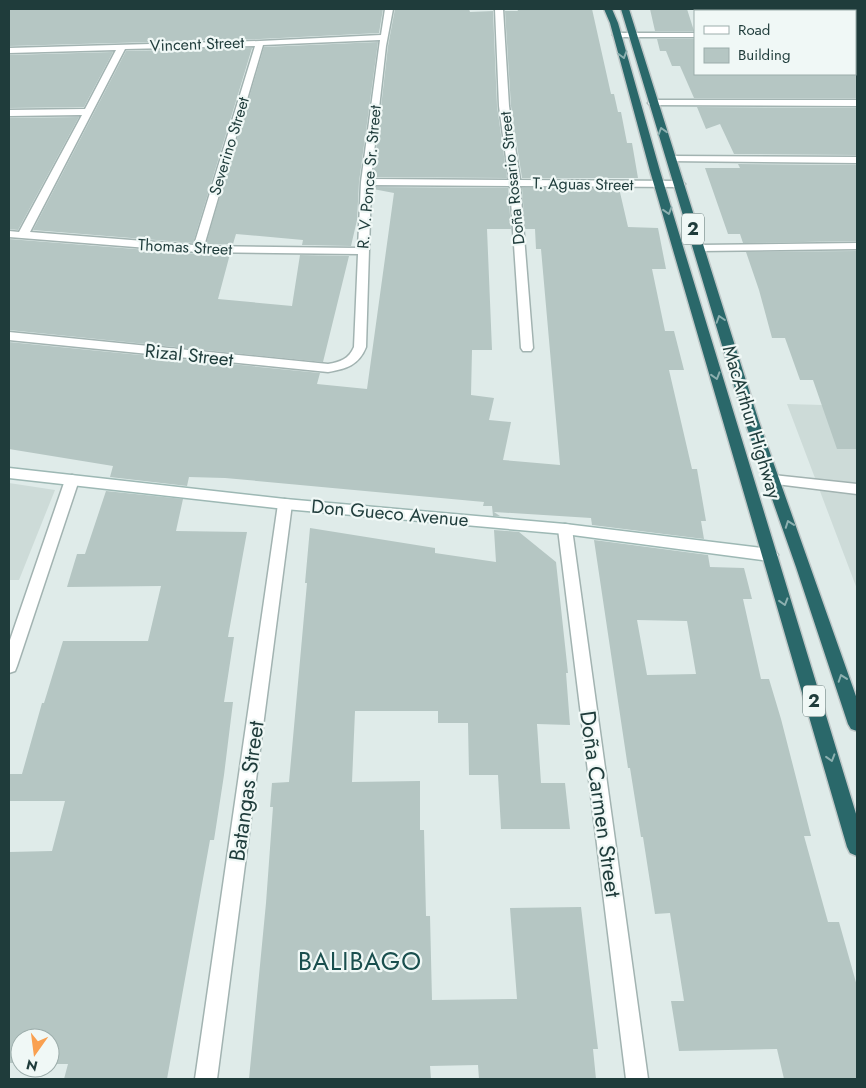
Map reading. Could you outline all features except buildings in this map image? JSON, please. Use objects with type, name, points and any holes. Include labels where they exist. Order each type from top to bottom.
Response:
[{"type":"highway","name":"MacArthur Highway","points":[[608,9],[857,847]]},
{"type":"highway","name":"MacArthur Highway","points":[[625,9],[752,422],[774,480],[857,724]]},
{"type":"street","name":"R. V. Ponce Sr. Street","points":[[360,347],[366,182],[382,46],[389,9]]},
{"type":"street","name":"Doña Rosario Street","points":[[499,9],[504,106],[515,183],[528,348]]},
{"type":"street","points":[[617,35],[694,35]]},
{"type":"street","name":"Vincent Street","points":[[9,50],[385,37]]},
{"type":"street","name":"Severino Street","points":[[198,249],[260,42]]},
{"type":"street","points":[[23,235],[122,47]]},
{"type":"street","points":[[653,103],[857,103]]},
{"type":"street","points":[[9,113],[89,112]]},
{"type":"street","points":[[670,159],[857,160]]},
{"type":"street","name":"T. Aguas Street","points":[[366,182],[680,184]]},
{"type":"street","name":"Thomas Street","points":[[9,234],[198,249],[362,251]]},
{"type":"street","points":[[699,248],[857,246]]},
{"type":"street","name":"Rizal Street","points":[[9,336],[328,368],[347,364],[354,359],[360,347]]},
{"type":"street","name":"Don Gueco Avenue","points":[[9,473],[285,504],[565,530],[770,555]]},
{"type":"street","points":[[9,666],[72,480]]},
{"type":"street","points":[[774,480],[857,490]]},
{"type":"street","name":"Batangas Street","points":[[206,1079],[285,504]]},
{"type":"street","name":"Doña Carmen Street","points":[[565,530],[637,1079]]},
{"type":"shaded area","points":[[787,404],[857,406],[857,589]]},
{"type":"shaded area","points":[[9,483],[55,490],[19,580],[9,580]]},
{"type":"district","name":"BALIBAGO","points":[[360,961]]}]
